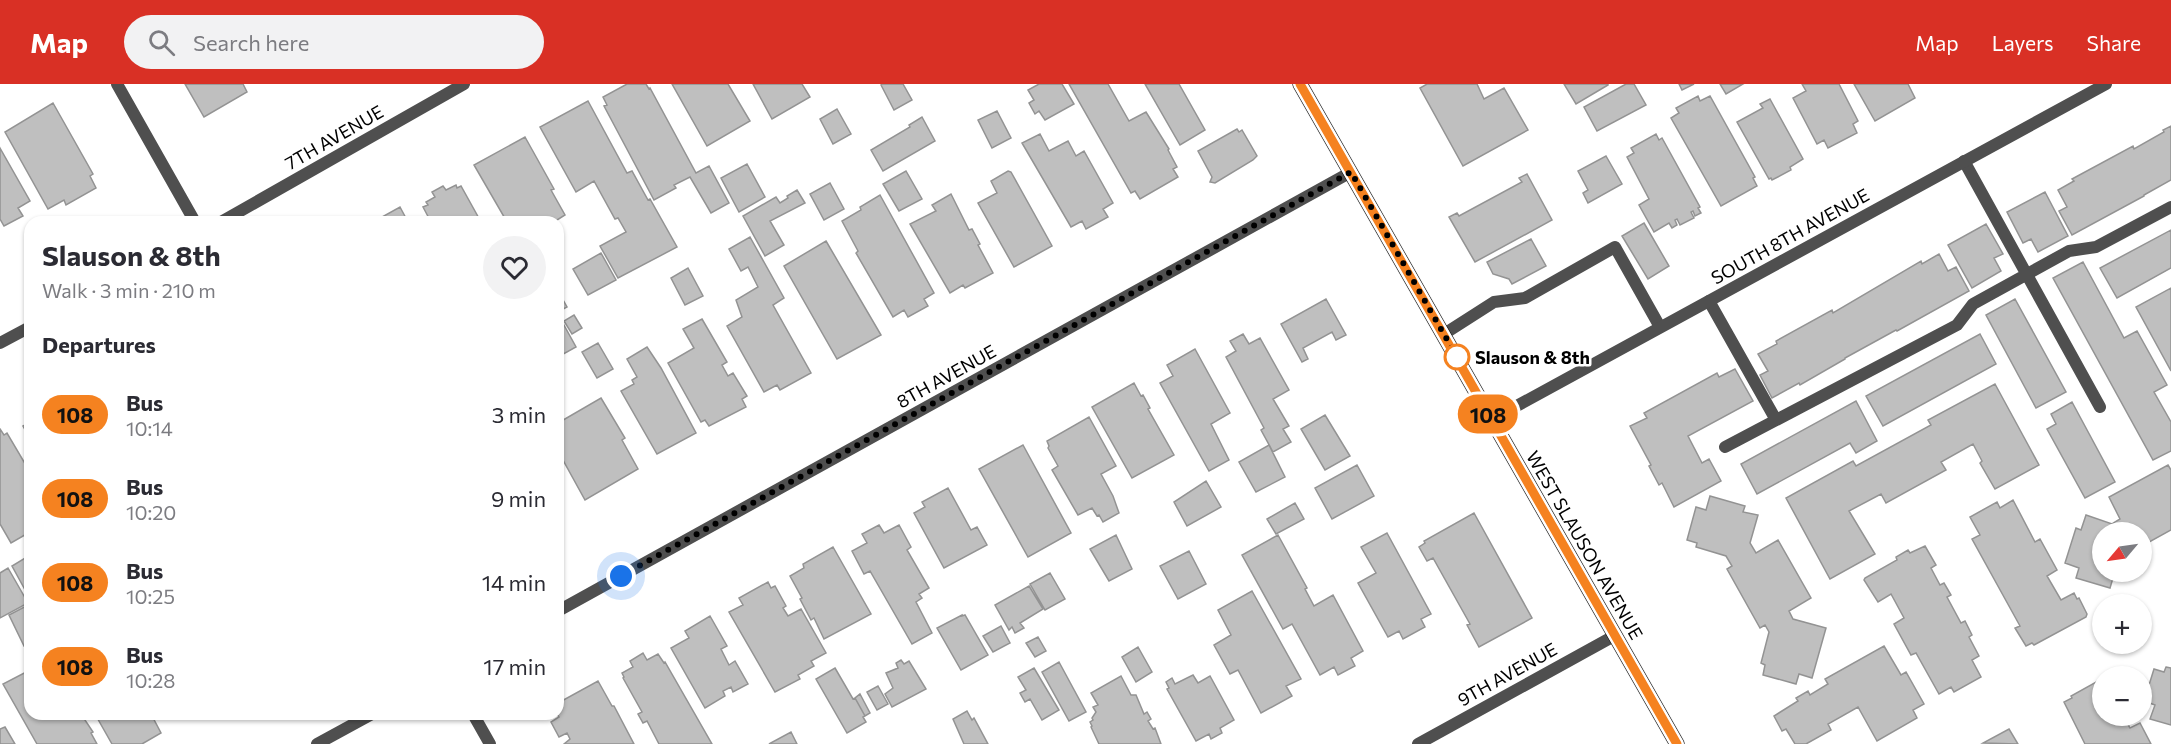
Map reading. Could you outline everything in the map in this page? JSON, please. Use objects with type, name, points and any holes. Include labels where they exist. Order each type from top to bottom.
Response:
[{"type":"main road","name":"WEST SLAUSON AVENUE","points":[[1300,84],[1677,744]]},
{"type":"street","points":[[117,84],[192,216]]},
{"type":"street","name":"7TH AVENUE","points":[[232,216],[464,84]]},
{"type":"street","name":"SOUTH 8TH AVENUE","points":[[1491,420],[2106,84]]},
{"type":"street","points":[[1964,161],[2100,407]]},
{"type":"street","name":"8TH AVENUE","points":[[564,608],[1351,172]]},
{"type":"street","points":[[1725,447],[1957,325],[1973,304],[2026,274],[2069,251],[2096,247],[2171,207]]},
{"type":"street","points":[[1444,334],[1494,302],[1525,298],[1615,247],[1660,327]]},
{"type":"street","points":[[1709,301],[1776,420]]},
{"type":"street","points":[[0,343],[24,330]]},
{"type":"street","name":"9TH AVENUE","points":[[1418,744],[1614,636]]},
{"type":"street","points":[[317,744],[361,720]]},
{"type":"street","points":[[476,720],[490,744]]},
{"type":"building","points":[[185,84],[243,84],[247,92],[204,117]]},
{"type":"building","points":[[627,84],[646,84],[650,88],[696,173],[709,166],[729,203],[711,213],[690,177],[674,185],[676,188],[654,200],[604,106],[607,105],[603,97]]},
{"type":"building","points":[[672,84],[728,84],[750,121],[707,146]]},
{"type":"building","points":[[753,84],[802,84],[810,97],[772,119]]},
{"type":"building","points":[[882,84],[903,84],[912,100],[894,110]]},
{"type":"building","points":[[1039,84],[1062,84],[1074,104],[1045,120],[1039,111],[1035,114],[1029,103],[1034,100],[1028,90]]},
{"type":"building","points":[[1069,84],[1108,84],[1129,121],[1146,112],[1169,149],[1177,167],[1173,169],[1178,177],[1140,199],[1135,191],[1131,193]]},
{"type":"building","points":[[1145,84],[1179,84],[1205,130],[1180,145]]},
{"type":"building","points":[[1427,84],[1477,84],[1484,99],[1504,88],[1528,130],[1463,166],[1420,88]]},
{"type":"building","points":[[1564,84],[1608,84],[1608,85],[1576,104]]},
{"type":"building","points":[[1626,84],[1634,84],[1646,105],[1597,131],[1584,107]]},
{"type":"building","points":[[1679,84],[1694,84],[1682,90]]},
{"type":"building","points":[[1720,84],[1743,84],[1726,94]]},
{"type":"building","points":[[1802,84],[1839,84],[1858,121],[1853,124],[1857,133],[1828,148],[1824,140],[1817,144],[1793,98],[1806,91]]},
{"type":"building","points":[[1854,84],[1908,84],[1915,98],[1875,121]]},
{"type":"building","points":[[1698,96],[1700,101],[1710,96],[1755,177],[1753,178],[1757,186],[1721,206],[1671,118],[1679,113],[1676,108]]},
{"type":"building","points":[[1770,99],[1803,159],[1790,167],[1791,170],[1772,180],[1769,179],[1737,122],[1763,108],[1760,104]]},
{"type":"building","points":[[588,101],[627,173],[632,171],[677,247],[618,278],[600,246],[626,232],[618,218],[615,219],[594,181],[576,192],[540,127]]},
{"type":"building","points":[[53,103],[93,174],[90,176],[96,188],[66,205],[64,200],[48,209],[5,132]]},
{"type":"building","points":[[837,109],[851,134],[833,144],[820,119]]},
{"type":"building","points":[[997,111],[1011,138],[992,148],[978,120]]},
{"type":"building","points":[[922,117],[935,141],[883,171],[871,150],[910,127],[909,125]]},
{"type":"building","points":[[2171,126],[2171,180],[2072,235],[2059,211],[2067,207],[2058,190],[2074,181],[2072,179],[2133,146],[2134,149]]},
{"type":"building","points":[[1237,129],[1239,132],[1242,130],[1257,156],[1215,183],[1210,182],[1212,177],[1198,151]]},
{"type":"building","points":[[1040,134],[1049,151],[1068,141],[1076,156],[1084,151],[1113,203],[1103,209],[1108,217],[1086,229],[1082,221],[1071,227],[1022,143]]},
{"type":"building","points":[[1656,134],[1659,140],[1662,138],[1700,207],[1698,208],[1701,213],[1695,216],[1693,211],[1691,212],[1694,218],[1680,225],[1677,219],[1675,220],[1677,225],[1672,228],[1669,223],[1654,232],[1639,205],[1649,199],[1627,157],[1634,153],[1631,148]]},
{"type":"building","points":[[525,137],[554,189],[551,190],[565,215],[504,216],[474,165]]},
{"type":"building","points":[[0,148],[30,201],[18,208],[23,216],[4,226],[0,219]]},
{"type":"building","points":[[1606,156],[1622,184],[1588,203],[1583,193],[1588,190],[1578,171]]},
{"type":"building","points":[[747,164],[765,197],[739,212],[721,178]]},
{"type":"building","points":[[906,171],[922,199],[899,211],[883,184]]},
{"type":"building","points":[[1008,171],[1011,172],[1052,246],[1014,267],[978,203],[997,193],[991,181]]},
{"type":"building","points":[[1527,174],[1552,220],[1475,262],[1449,217],[1457,213],[1459,216],[1522,182],[1519,178]]},
{"type":"building","points":[[830,183],[844,209],[824,220],[810,194]]},
{"type":"building","points":[[456,185],[457,188],[461,186],[478,216],[428,216],[423,207],[428,205],[426,202],[435,197],[432,192],[443,186],[446,190]]},
{"type":"building","points":[[797,190],[805,203],[770,221],[784,245],[765,256],[743,216],[776,197],[780,203]]},
{"type":"building","points":[[2045,192],[2068,236],[2038,252],[2031,239],[2023,243],[2007,212]]},
{"type":"building","points":[[951,194],[969,230],[972,229],[980,244],[978,245],[993,273],[950,293],[910,224],[936,211],[932,205]]},
{"type":"building","points":[[880,195],[934,293],[924,299],[928,306],[908,317],[904,310],[893,317],[856,253],[858,251],[842,221]]},
{"type":"building","points":[[400,207],[405,216],[384,216]]},
{"type":"building","points":[[1644,223],[1669,266],[1648,279],[1622,236]]},
{"type":"building","points":[[1986,224],[2003,254],[1994,258],[2001,271],[1972,288],[1948,245]]},
{"type":"building","points":[[2171,230],[2171,268],[2117,298],[2100,268]]},
{"type":"building","points":[[750,237],[784,298],[773,305],[811,373],[780,390],[777,385],[764,392],[727,326],[742,317],[736,300],[758,287],[748,267],[741,271],[729,249]]},
{"type":"building","points":[[1531,239],[1546,266],[1512,284],[1509,279],[1493,274],[1487,262]]},
{"type":"building","points":[[826,241],[881,335],[837,359],[784,266]]},
{"type":"building","points":[[601,253],[616,280],[588,295],[573,269]]},
{"type":"building","points":[[1939,254],[1948,271],[1956,267],[1969,291],[1800,385],[1799,383],[1772,398],[1760,375],[1768,371],[1758,354],[1777,344],[1776,341],[1832,310],[1833,313],[1921,261],[1922,264]]},
{"type":"building","points":[[2083,262],[2124,338],[2137,331],[2167,385],[2154,392],[2171,422],[2171,451],[2153,460],[2053,278]]},
{"type":"building","points":[[688,268],[703,296],[685,305],[671,278]]},
{"type":"building","points":[[2171,288],[2171,371],[2136,307]]},
{"type":"building","points":[[1326,299],[1346,335],[1336,340],[1332,332],[1303,348],[1308,359],[1302,362],[1281,324]]},
{"type":"building","points":[[2015,299],[2066,392],[2036,408],[1986,315]]},
{"type":"building","points":[[574,315],[582,328],[572,334],[564,321]]},
{"type":"building","points":[[702,319],[727,362],[722,365],[728,376],[733,373],[747,396],[742,399],[746,407],[709,426],[705,420],[701,422],[668,363],[694,348],[683,329]]},
{"type":"building","points":[[564,325],[576,347],[564,354]]},
{"type":"building","points":[[1243,334],[1249,344],[1260,338],[1289,390],[1273,399],[1289,426],[1283,429],[1291,442],[1273,452],[1261,430],[1264,428],[1226,357],[1236,351],[1230,341]]},
{"type":"building","points":[[1980,334],[1996,364],[1883,426],[1866,396]]},
{"type":"building","points":[[598,343],[613,369],[597,378],[582,352]]},
{"type":"building","points":[[647,347],[696,433],[657,454],[621,391],[634,384],[632,380],[637,377],[627,359]]},
{"type":"building","points":[[1195,349],[1230,413],[1211,424],[1229,460],[1209,471],[1160,383],[1173,376],[1167,365]]},
{"type":"building","points":[[1735,369],[1753,401],[1688,436],[1702,463],[1709,459],[1721,481],[1674,507],[1662,483],[1659,485],[1630,426],[1647,418],[1644,413],[1717,373],[1719,377]]},
{"type":"building","points":[[1134,383],[1141,396],[1143,395],[1150,408],[1148,409],[1174,455],[1132,478],[1092,407]]},
{"type":"building","points":[[1995,384],[2039,465],[1995,489],[1980,463],[1982,461],[1973,444],[1941,462],[1946,470],[1886,503],[1881,494],[1849,511],[1875,554],[1830,579],[1786,498],[1853,461],[1856,466],[1931,425],[1928,420]]},
{"type":"building","points":[[601,398],[625,438],[622,440],[638,469],[585,500],[564,462],[564,420]]},
{"type":"building","points":[[1856,401],[1877,441],[1856,453],[1850,443],[1757,494],[1741,464]]},
{"type":"building","points":[[2072,402],[2115,482],[2085,498],[2047,429],[2056,424],[2051,414]]},
{"type":"building","points":[[1325,415],[1350,456],[1325,470],[1301,429]]},
{"type":"building","points":[[1089,417],[1116,466],[1101,474],[1119,513],[1103,522],[1092,508],[1078,515],[1052,470],[1058,466],[1048,448],[1047,441]]},
{"type":"building","points":[[0,429],[4,435],[7,433],[24,462],[24,535],[11,543],[0,524]]},
{"type":"building","points":[[1023,445],[1071,533],[1028,557],[979,469]]},
{"type":"building","points":[[1269,445],[1285,477],[1256,492],[1239,462]]},
{"type":"building","points":[[1357,465],[1374,496],[1332,519],[1315,488]]},
{"type":"building","points":[[2168,465],[2171,470],[2171,530],[2152,540],[2152,522],[2115,522],[2120,519],[2109,497]]},
{"type":"building","points":[[1206,481],[1221,507],[1187,526],[1174,502]]},
{"type":"building","points":[[948,488],[971,530],[977,527],[987,545],[944,568],[914,513],[925,507],[922,502]]},
{"type":"building","points":[[1710,496],[1745,506],[1743,512],[1758,515],[1750,543],[1756,553],[1778,540],[1811,598],[1789,611],[1793,619],[1826,628],[1812,678],[1799,674],[1796,684],[1763,675],[1765,665],[1761,663],[1769,632],[1765,625],[1760,628],[1727,569],[1732,566],[1726,556],[1696,547],[1697,543],[1687,540],[1696,507],[1706,510]]},
{"type":"building","points":[[2013,500],[2035,542],[2040,539],[2057,570],[2047,576],[2061,600],[2074,593],[2087,614],[2086,617],[2034,645],[2032,643],[2026,646],[2015,628],[2020,626],[1972,539],[1980,535],[1970,517],[1997,502],[2000,508]]},
{"type":"building","points":[[1295,503],[1304,519],[1276,534],[1267,519]]},
{"type":"building","points":[[1474,513],[1532,618],[1479,647],[1467,625],[1470,624],[1433,558],[1427,561],[1419,547],[1425,543],[1424,541]]},
{"type":"building","points":[[2086,515],[2106,522],[2092,522],[2092,582],[2112,582],[2110,588],[2076,578],[2079,568],[2065,563],[2076,528],[2081,530]]},
{"type":"building","points":[[879,525],[884,533],[899,525],[911,547],[907,550],[929,588],[919,594],[922,598],[916,602],[932,633],[912,644],[870,571],[864,574],[852,551],[867,543],[862,534]]},
{"type":"building","points":[[1387,533],[1431,614],[1421,619],[1425,627],[1403,639],[1399,631],[1388,637],[1358,583],[1376,573],[1361,547]]},
{"type":"building","points":[[1116,535],[1132,569],[1109,581],[1090,549]]},
{"type":"building","points":[[1278,535],[1307,588],[1305,589],[1314,606],[1333,595],[1363,651],[1351,658],[1355,666],[1338,675],[1334,667],[1320,675],[1292,624],[1283,629],[1242,555]]},
{"type":"building","points":[[1925,546],[1936,565],[1931,568],[1940,585],[1944,583],[1951,595],[1947,597],[1961,623],[1965,621],[1972,635],[1969,637],[1979,656],[1972,660],[1981,677],[1954,692],[1951,687],[1939,694],[1916,653],[1911,655],[1894,624],[1904,618],[1891,594],[1878,602],[1864,580],[1897,560],[1896,557],[1908,550],[1910,553]]},
{"type":"building","points":[[833,547],[871,614],[824,639],[814,618],[811,620],[790,576],[804,568],[803,564]]},
{"type":"building","points":[[1189,551],[1206,584],[1178,599],[1160,566]]},
{"type":"building","points":[[24,559],[24,588],[12,566]]},
{"type":"building","points":[[8,568],[24,596],[24,605],[0,618],[0,573]]},
{"type":"building","points":[[1050,573],[1065,599],[1045,610],[1030,584]]},
{"type":"building","points":[[768,582],[771,588],[775,586],[786,606],[783,608],[788,616],[801,609],[826,653],[811,661],[814,666],[798,675],[800,679],[775,692],[729,612],[743,605],[739,598]]},
{"type":"building","points":[[1029,586],[1043,609],[1020,623],[1024,628],[1015,633],[1012,627],[1009,630],[995,605]]},
{"type":"building","points":[[1252,591],[1301,679],[1286,686],[1292,696],[1261,713],[1238,670],[1230,674],[1214,645],[1231,635],[1218,610]]},
{"type":"building","points":[[24,607],[24,646],[9,615]]},
{"type":"building","points":[[965,615],[988,655],[961,670],[937,628]]},
{"type":"building","points":[[710,616],[727,646],[721,649],[729,665],[735,661],[748,684],[733,692],[731,687],[723,691],[725,696],[705,708],[671,648],[689,638],[685,631]]},
{"type":"building","points":[[1001,626],[1010,643],[993,652],[983,636]]},
{"type":"building","points":[[1038,637],[1046,651],[1035,657],[1026,643]]},
{"type":"building","points":[[1884,646],[1901,675],[1906,672],[1924,704],[1913,710],[1917,718],[1877,741],[1858,707],[1828,724],[1831,730],[1806,744],[1795,744],[1786,729],[1782,731],[1774,716],[1798,701],[1796,698],[1808,691],[1810,695],[1828,684],[1825,679]]},
{"type":"building","points":[[1138,647],[1152,672],[1136,682],[1122,657]]},
{"type":"building","points":[[643,653],[647,660],[658,654],[665,662],[712,744],[659,744],[647,721],[643,723],[638,714],[642,712],[622,673],[633,667],[630,661]]},
{"type":"building","points":[[901,660],[904,664],[909,661],[926,689],[892,707],[885,694],[893,688],[886,673],[898,668],[896,663]]},
{"type":"building","points":[[1059,662],[1086,712],[1069,721],[1042,672]]},
{"type":"building","points":[[2166,667],[2171,668],[2171,725],[2152,720],[2155,705],[2152,704],[2152,675],[2154,669],[2164,672]]},
{"type":"building","points":[[835,668],[865,716],[863,717],[866,722],[847,733],[816,679]]},
{"type":"building","points":[[1034,668],[1059,710],[1042,720],[1030,699],[1025,702],[1020,693],[1026,690],[1018,677]]},
{"type":"building","points":[[24,673],[24,720],[85,720],[97,744],[37,744],[3,684]]},
{"type":"building","points":[[1193,675],[1198,683],[1210,676],[1234,720],[1220,728],[1222,733],[1211,739],[1209,734],[1196,741],[1167,689],[1169,688],[1166,682],[1172,678],[1175,684]]},
{"type":"building","points":[[1121,676],[1131,695],[1136,695],[1144,714],[1147,712],[1151,719],[1148,721],[1153,729],[1155,728],[1161,744],[1099,744],[1090,722],[1096,712],[1093,707],[1098,705],[1091,693]]},
{"type":"building","points":[[598,681],[634,744],[564,744],[570,739],[567,733],[559,737],[551,722],[564,720],[564,700]]},
{"type":"building","points":[[2092,684],[2092,726],[2129,726],[2130,728],[2142,726],[2151,744],[2085,744],[2064,702],[2072,698],[2071,696]]},
{"type":"building","points":[[878,686],[888,704],[877,710],[867,692]]},
{"type":"building","points":[[860,694],[870,713],[865,716],[855,698]]},
{"type":"building","points":[[967,711],[972,720],[974,718],[988,744],[964,744],[953,719]]},
{"type":"building","points":[[98,720],[154,720],[161,733],[142,744],[112,744]]},
{"type":"building","points":[[5,727],[15,744],[0,744],[0,729]]},
{"type":"building","points":[[2009,729],[2018,744],[1983,743]]},
{"type":"building","points":[[791,732],[797,744],[769,744]]},
{"type":"bus line","name":"108","points":[[1300,84],[1677,744]]},
{"type":"place","name":"Slauson & 8th","points":[[1457,357]]},
{"type":"route","points":[[621,576],[1351,172],[1457,357]]}]
